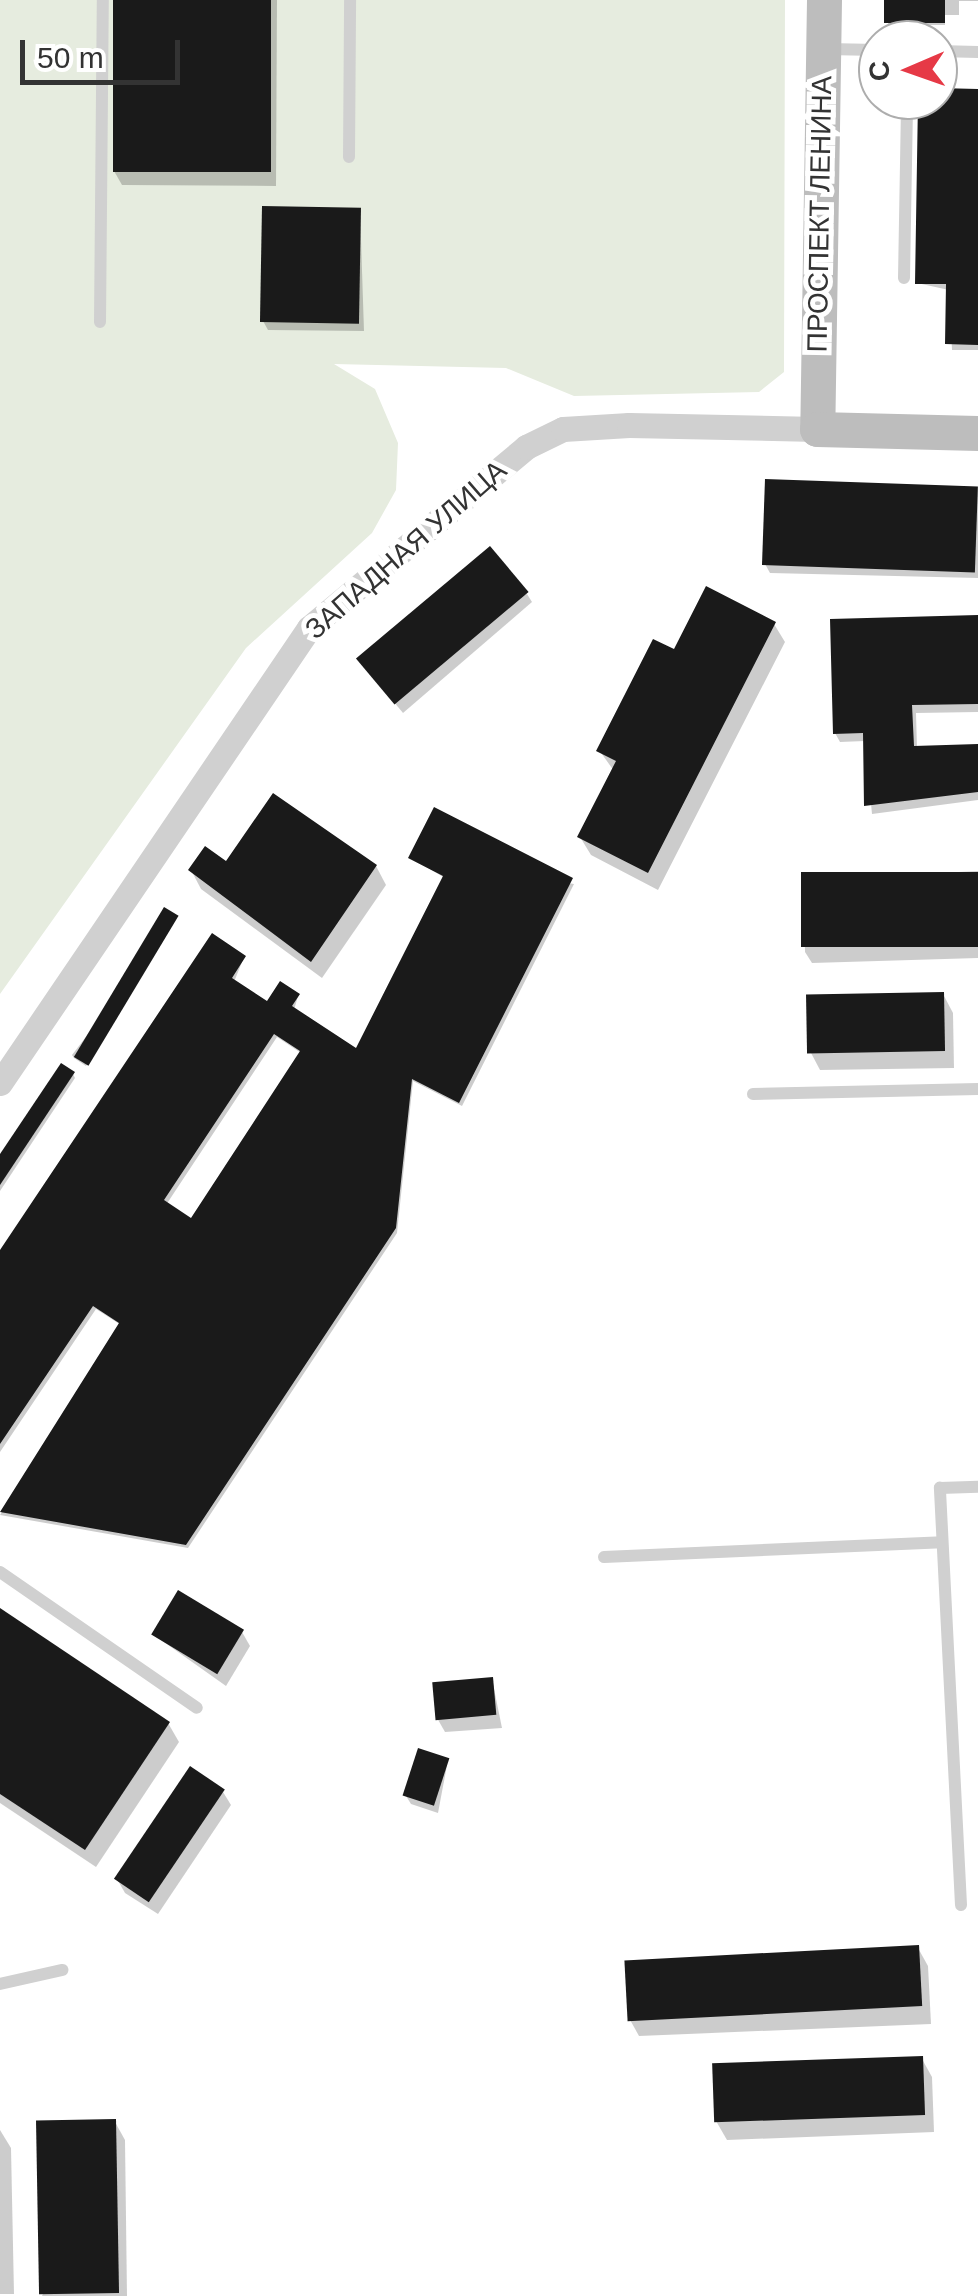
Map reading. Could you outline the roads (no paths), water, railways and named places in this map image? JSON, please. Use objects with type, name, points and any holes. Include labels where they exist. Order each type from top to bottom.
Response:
[{"type":"street","name":"ПРОСПЕКТ ЛЕНИНА","points":[[817,429],[824,0]]},
{"type":"street","name":"ЗАПАДНАЯ УЛИЦА","points":[[0,1083],[8,1058],[310,628],[526,447],[563,429],[612,426],[978,433]]},
{"type":"lane","points":[[100,322],[102,0]]},
{"type":"lane","points":[[349,158],[350,0]]},
{"type":"lane","points":[[823,49],[858,50]]},
{"type":"lane","points":[[904,278],[907,120]]},
{"type":"lane","points":[[753,1094],[978,1089]]},
{"type":"lane","points":[[961,1904],[940,1488],[978,1487]]},
{"type":"lane","points":[[604,1557],[942,1542]]},
{"type":"lane","points":[[0,1572],[197,1708]]},
{"type":"lane","points":[[0,1984],[62,1970]]}]
